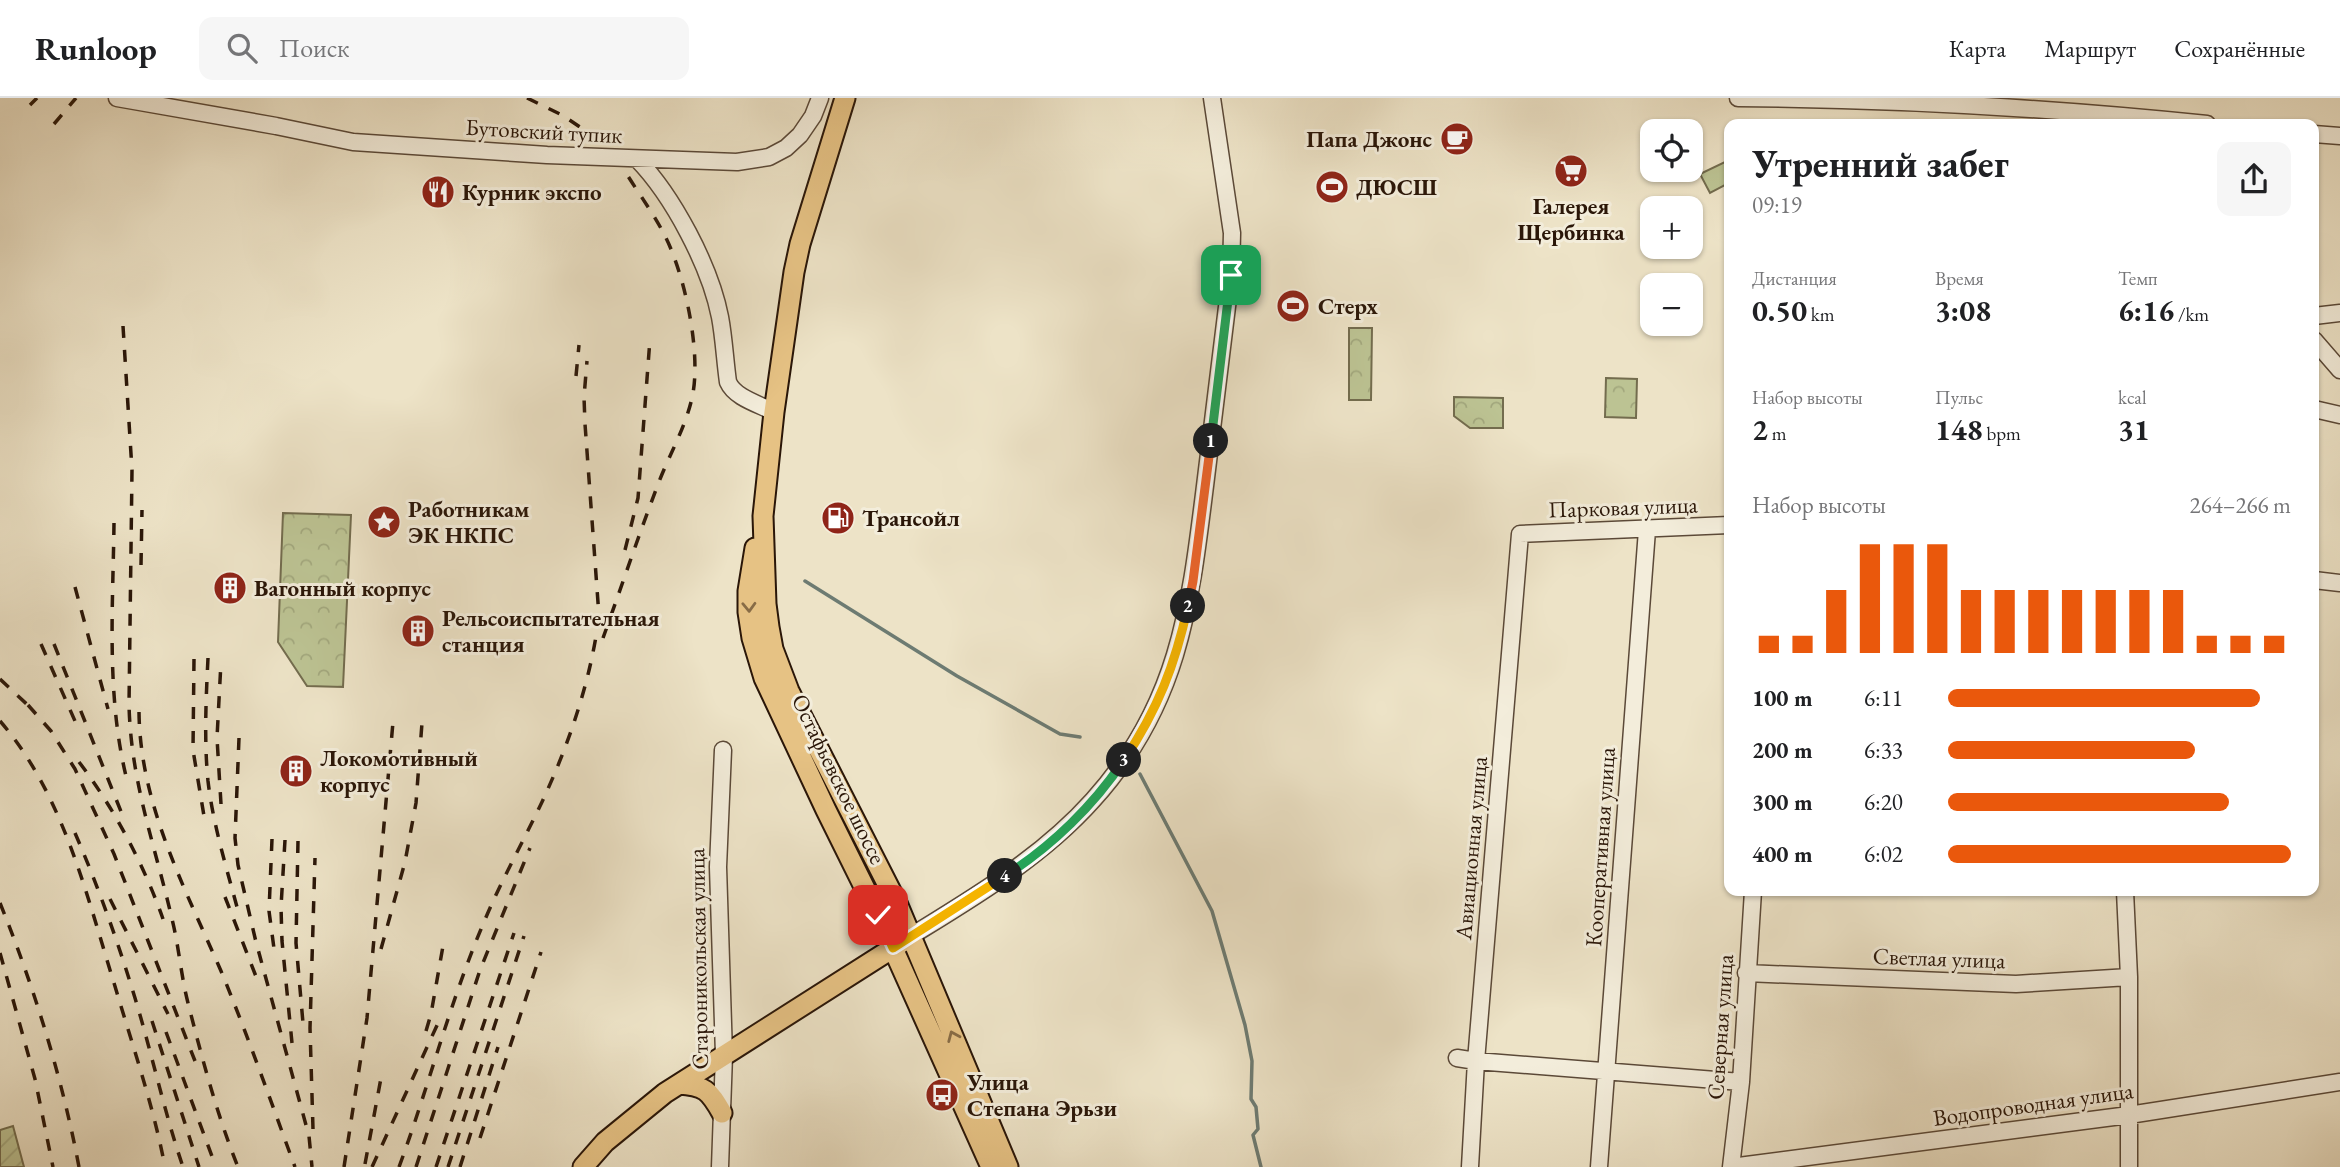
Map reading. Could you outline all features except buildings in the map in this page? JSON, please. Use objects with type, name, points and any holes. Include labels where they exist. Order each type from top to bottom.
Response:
[{"type":"main road","name":"Остафьевское шоссе","points":[[845,98],[794,272],[774,412],[763,516],[765,604],[774,649],[797,710],[897,904],[1008,1167]]},
{"type":"main road","name":"Остафьевское шоссе","points":[[763,516],[752,558],[748,591],[748,612],[757,659],[780,714],[893,948],[991,1167]]},
{"type":"main road","points":[[583,1167],[605,1142],[678,1084],[911,936]]},
{"type":"main road","points":[[678,1084],[704,1089],[711,1094],[722,1112]]},
{"type":"street","name":"Бутовский тупик","points":[[117,98],[353,142],[637,159]]},
{"type":"street","points":[[637,159],[737,162],[769,157],[786,148],[800,135],[813,116],[820,98]]},
{"type":"street","points":[[911,936],[1017,868],[1045,847],[1093,800],[1134,745],[1163,692],[1171,670],[1193,581],[1231,275],[1232,233],[1212,98]]},
{"type":"street","points":[[1738,98],[1913,101],[2102,119]]},
{"type":"street","points":[[2319,134],[2340,136]]},
{"type":"street","points":[[637,159],[681,219],[711,284],[720,317],[731,389],[774,412]]},
{"type":"street","points":[[2319,315],[2340,313]]},
{"type":"street","points":[[2319,346],[2340,370]]},
{"type":"street","points":[[2319,410],[2340,415]]},
{"type":"street","name":"Парковая улица","points":[[1520,534],[1724,524]]},
{"type":"street","name":"Кооперативная улица","points":[[1599,1167],[1647,530]]},
{"type":"street","name":"Авиационная улица","points":[[1470,1167],[1476,1061],[1520,534]]},
{"type":"street","points":[[2319,581],[2340,583]]},
{"type":"street","name":"Староникольская улица","points":[[720,1167],[724,1055],[718,867],[723,750]]},
{"type":"street","name":"Северная улица","points":[[1731,1167],[1741,1082],[1753,896]]},
{"type":"street","points":[[2125,896],[2129,977],[2129,1167]]},
{"type":"street","name":"Светлая улица","points":[[1746,973],[2016,984],[2129,977]]},
{"type":"street","points":[[1457,1058],[1741,1082]]},
{"type":"street","name":"Водопроводная улица","points":[[1731,1167],[2129,1115],[2340,1082]]},
{"type":"green space","points":[[1724,162],[1724,186],[1710,193],[1703,180],[1703,173]]},
{"type":"green space","points":[[1349,328],[1372,328],[1371,400],[1349,400]]},
{"type":"green space","points":[[1606,378],[1637,379],[1636,418],[1605,417]]},
{"type":"green space","points":[[1454,397],[1503,398],[1503,428],[1470,428],[1454,416]]},
{"type":"green space","points":[[283,513],[351,515],[343,687],[307,686],[278,642]]},
{"type":"green space","points":[[13,1126],[24,1167],[0,1167],[0,1130]]},
{"type":"waterway","points":[[805,581],[957,676],[1060,734],[1080,737]]},
{"type":"waterway","points":[[1140,774],[1212,911],[1245,1025],[1252,1061],[1251,1099],[1256,1107],[1258,1129],[1253,1135],[1261,1167]]},
{"type":"railway","points":[[30,105],[37,98]]},
{"type":"railway","points":[[54,124],[76,98]]},
{"type":"railway","points":[[527,98],[562,115],[595,137]]},
{"type":"railway","points":[[603,638],[657,487],[685,421],[695,380],[690,316],[679,272],[661,228],[626,173]]},
{"type":"railway","points":[[123,326],[132,470],[129,705],[134,761],[174,930],[188,1003],[204,1065],[238,1167]]},
{"type":"railway","points":[[625,550],[638,498],[650,339]]},
{"type":"railway","points":[[576,376],[579,345]]},
{"type":"railway","points":[[399,1167],[472,952],[561,757],[591,664],[599,616],[585,424],[587,361]]},
{"type":"railway","points":[[141,565],[142,510]]},
{"type":"railway","points":[[114,523],[113,685],[120,749],[127,780]]},
{"type":"railway","points":[[75,587],[108,709]]},
{"type":"railway","points":[[41,644],[75,721]]},
{"type":"railway","points":[[54,644],[124,819]]},
{"type":"railway","points":[[208,658],[208,781],[216,829],[237,907]]},
{"type":"railway","points":[[194,659],[193,750],[204,816]]},
{"type":"railway","points":[[221,662],[217,738],[221,804]]},
{"type":"railway","points":[[0,679],[33,710]]},
{"type":"railway","points":[[28,705],[51,731],[75,769],[114,854],[195,1061]]},
{"type":"railway","points":[[139,712],[141,746],[156,813],[179,877],[231,995],[295,1167]]},
{"type":"railway","points":[[0,721],[40,780],[70,846],[142,1074],[165,1167]]},
{"type":"railway","points":[[344,1167],[367,1018],[393,722]]},
{"type":"railway","points":[[381,949],[405,862],[416,803],[422,723]]},
{"type":"railway","points":[[239,738],[235,838],[238,865],[256,942],[309,1136],[312,1167]]},
{"type":"railway","points":[[79,762],[127,838],[163,919]]},
{"type":"railway","points":[[75,833],[115,935],[183,1167]]},
{"type":"railway","points":[[272,839],[269,911],[275,956]]},
{"type":"railway","points":[[285,840],[282,941],[292,1043]]},
{"type":"railway","points":[[298,841],[296,943],[303,1023]]},
{"type":"railway","points":[[416,1167],[480,970],[530,848]]},
{"type":"railway","points":[[313,1129],[310,1028],[315,858]]},
{"type":"railway","points":[[225,897],[257,979]]},
{"type":"railway","points":[[110,899],[168,1014]]},
{"type":"railway","points":[[0,903],[46,1033],[79,1167]]},
{"type":"railway","points":[[436,1167],[514,933]]},
{"type":"railway","points":[[448,1167],[524,936]]},
{"type":"railway","points":[[426,1031],[443,946]]},
{"type":"railway","points":[[480,1138],[541,952]]},
{"type":"railway","points":[[0,953],[35,1079],[53,1167]]},
{"type":"railway","points":[[152,1021],[199,1167]]},
{"type":"railway","points":[[372,1167],[439,1021]]},
{"type":"railway","points":[[166,1032],[216,1167]]},
{"type":"railway","points":[[460,1167],[498,1047]]},
{"type":"railway","points":[[365,1164],[381,1078]]},
{"type":"place","name":"Папа Джонс","points":[[1457,139]]},
{"type":"place","name":"Галерея Щербинка","points":[[1571,171]]},
{"type":"place","name":"ДЮСШ","points":[[1332,187]]},
{"type":"place","name":"Курник экспо","points":[[438,192]]},
{"type":"place","name":"Стерх","points":[[1293,306]]},
{"type":"place","name":"Трансойл","points":[[838,518]]},
{"type":"place","name":"Работникам ЭК НКПС","points":[[384,522]]},
{"type":"place","name":"Вагонный корпус","points":[[230,588]]},
{"type":"place","name":"Рельсоиспытательная станция","points":[[418,631]]},
{"type":"place","name":"Локомотивный корпус","points":[[296,771]]},
{"type":"place","name":"Улица Степана Эрьзи","points":[[942,1095]]},
{"type":"route","points":[[878,915],[893,948],[1017,868],[1045,847],[1093,800],[1113,776],[1148,721],[1171,670],[1193,581],[1231,275]]}]
